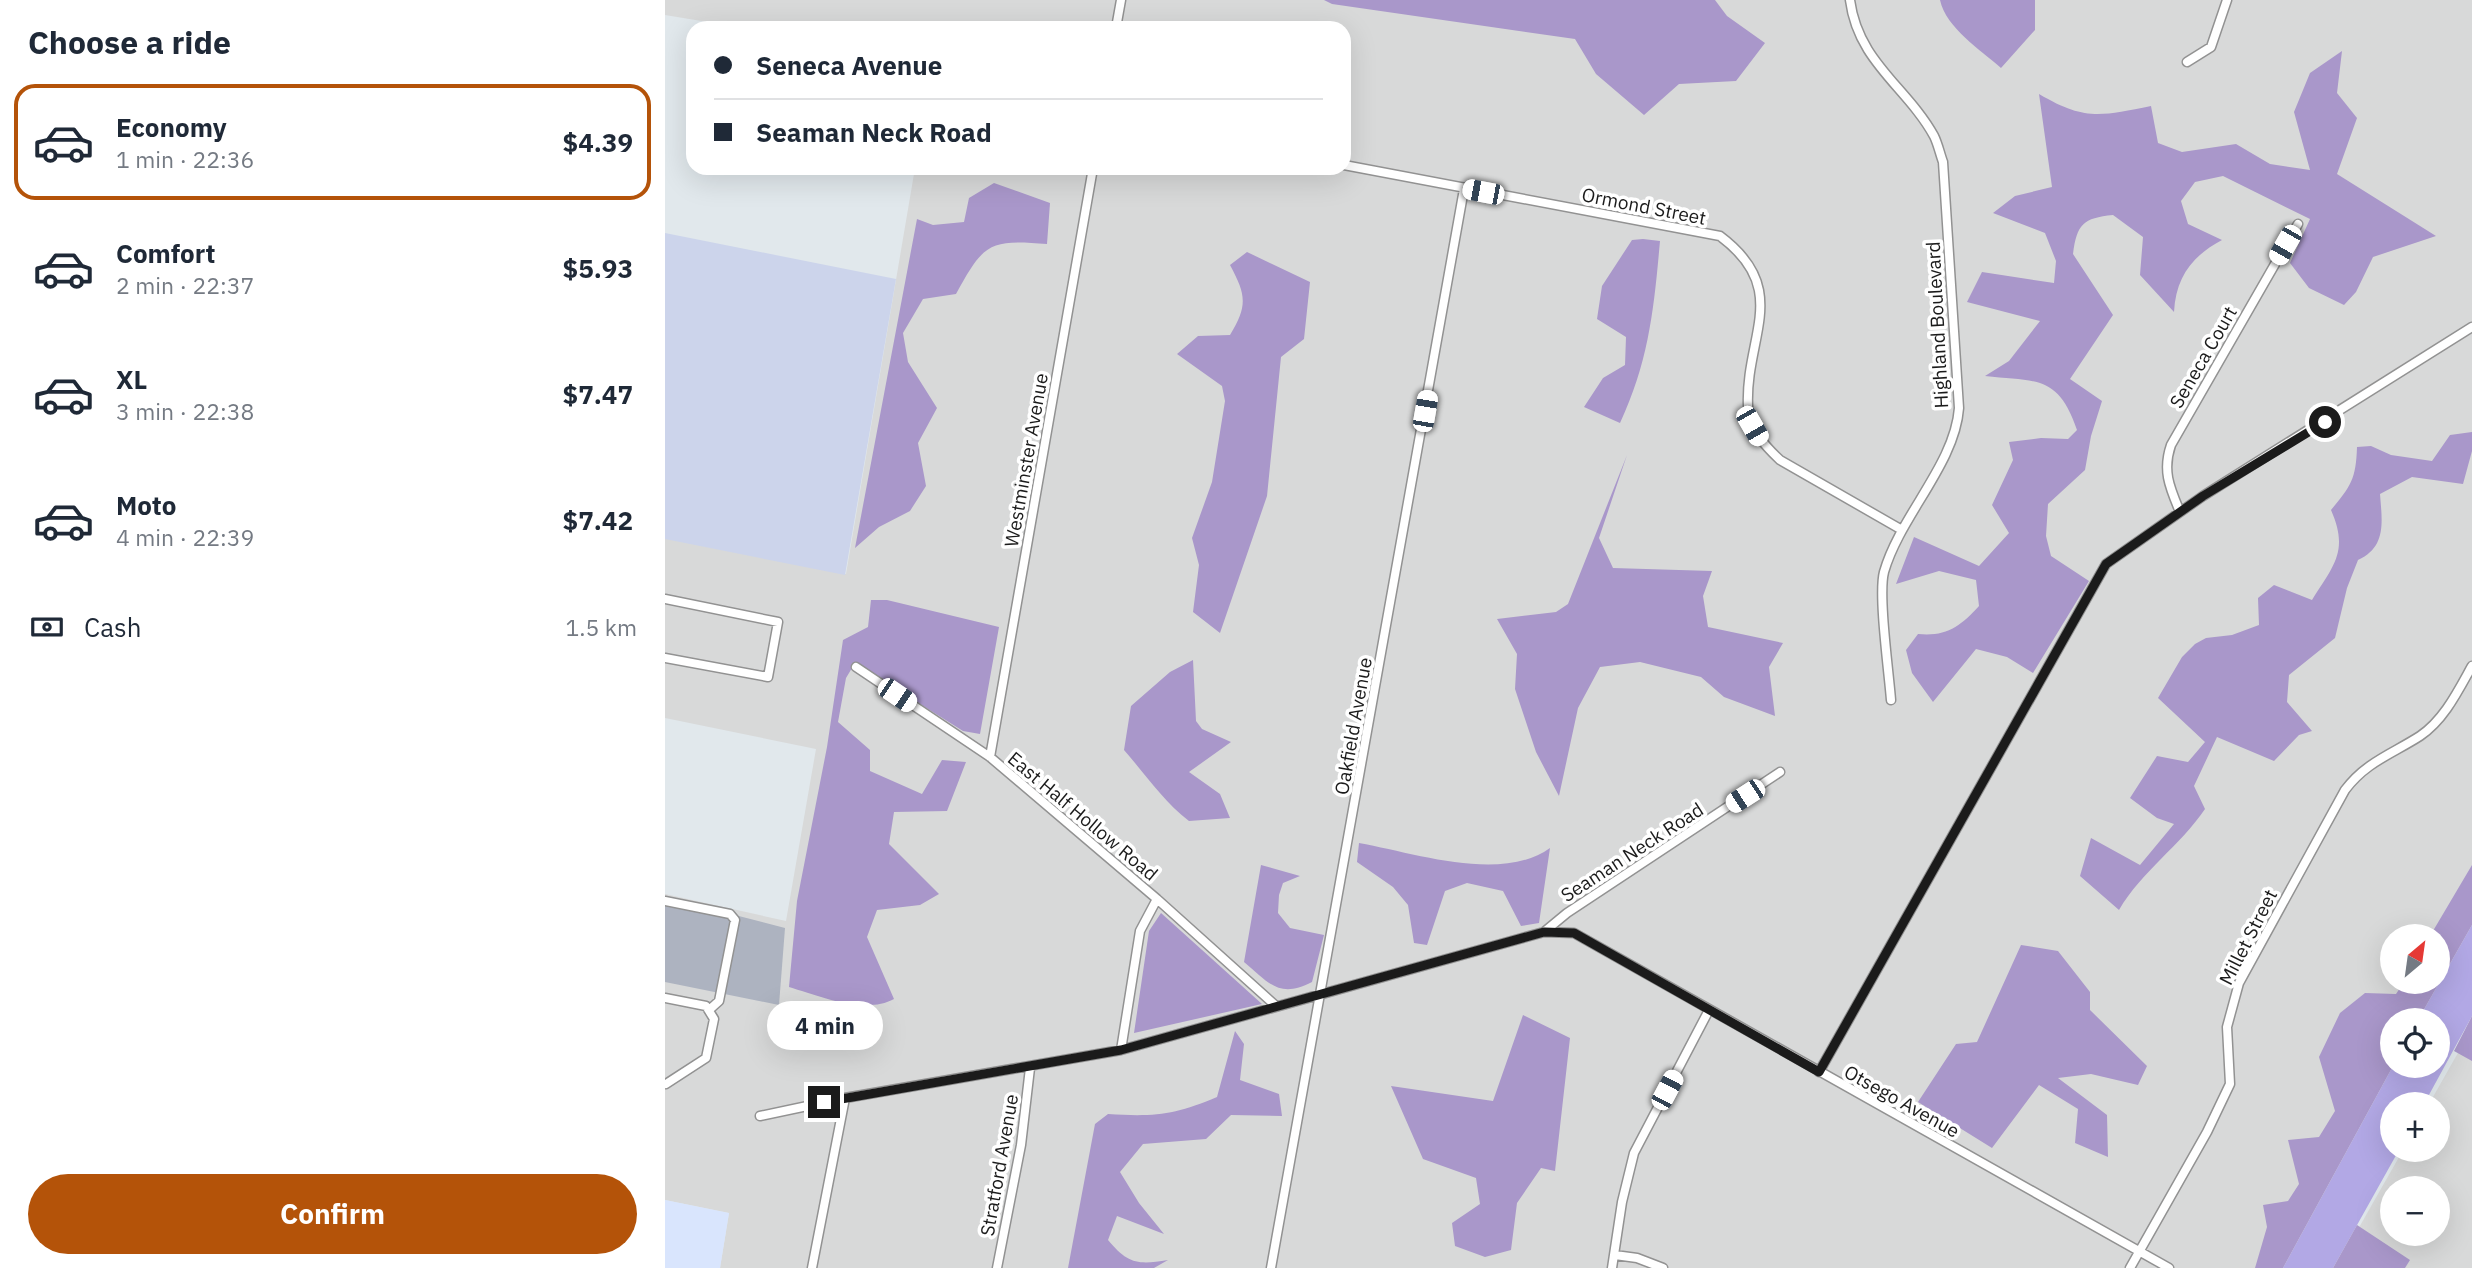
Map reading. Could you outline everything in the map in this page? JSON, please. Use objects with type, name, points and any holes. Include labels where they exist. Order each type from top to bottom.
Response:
[{"type":"street","points":[[1117,21],[1121,0]]},
{"type":"street","name":"Highland Boulevard","points":[[1850,0],[1853,21],[1865,46],[1934,136],[1943,162],[1958,424],[1902,530],[1883,577],[1891,700]]},
{"type":"street","points":[[2187,62],[2211,47],[2227,0]]},
{"type":"street","name":"Ormond Street","points":[[1351,166],[1720,236],[1734,247],[1749,265],[1759,284],[1761,306],[1748,407],[1752,426],[1764,445],[1780,460],[1902,530]]},
{"type":"street","name":"Westminster Avenue","points":[[990,757],[1092,175]]},
{"type":"street","name":"Oakfield Avenue","points":[[1271,1268],[1322,995],[1464,189]]},
{"type":"street","name":"Seneca Court","points":[[2180,512],[2166,472],[2165,464],[2171,445],[2298,224]]},
{"type":"street","points":[[1819,1072],[2106,564],[2180,512],[2472,327]]},
{"type":"street","points":[[665,599],[778,622],[768,677],[665,658]]},
{"type":"street","name":"Millet Street","points":[[2130,1268],[2207,1132],[2230,1084],[2227,1027],[2239,983],[2346,790],[2369,764],[2421,735],[2439,720],[2472,666]]},
{"type":"street","name":"East Half Hollow Road","points":[[856,667],[990,757],[1157,899],[1276,1006]]},
{"type":"street","name":"Seaman Neck Road","points":[[760,1116],[845,1098],[1030,1068],[1121,1050],[1544,932],[1567,913],[1780,772]]},
{"type":"street","points":[[1121,1050],[1140,931],[1157,899]]},
{"type":"street","points":[[665,901],[730,914],[735,920],[719,1001],[709,1010]]},
{"type":"street","name":"Otsego Avenue","points":[[1544,932],[1574,933],[2169,1268]]},
{"type":"street","points":[[665,998],[706,1006],[714,1019],[706,1058],[665,1084],[665,1090]]},
{"type":"street","points":[[1612,1268],[1622,1202],[1634,1153],[1709,1010]]},
{"type":"street","name":"Stratford Avenue","points":[[997,1268],[1021,1145],[1030,1068]]},
{"type":"street","points":[[812,1268],[845,1098]]},
{"type":"street","points":[[1615,1255],[1637,1258],[1663,1268]]},
{"type":"shaded area","points":[[665,0],[2472,0],[2472,907],[2450,926],[2380,924],[2380,994],[2419,994],[2405,1008],[2380,1008],[2380,1046],[2277,1268],[720,1268],[729,1213],[665,1200],[665,894],[786,921],[816,749],[665,718],[665,538],[846,574],[914,175],[1351,175],[1351,21],[701,21],[665,15]]},
{"type":"shaded area","points":[[1324,0],[1715,0],[1727,16],[1765,43],[1736,81],[1679,84],[1644,115],[1596,74],[1575,39],[1332,4]]},
{"type":"shaded area","points":[[1940,0],[2035,0],[2035,30],[2001,68],[1957,29],[1949,20]]},
{"type":"shaded area","points":[[2342,51],[2337,93],[2357,118],[2337,174],[2436,236],[2373,257],[2356,292],[2344,305],[2309,288],[2290,263],[2310,219],[2223,176],[2195,182],[2181,201],[2188,224],[2222,240],[2202,253],[2182,278],[2174,312],[2140,275],[2143,237],[2113,215],[2095,218],[2083,224],[2073,254],[2113,315],[2070,379],[2102,401],[2091,436],[2085,470],[2048,504],[2046,536],[2051,556],[2089,581],[2033,673],[2007,657],[1976,649],[1933,702],[1912,673],[1906,650],[1918,634],[1937,634],[1952,629],[1979,606],[1976,580],[1939,571],[1896,584],[1914,537],[1979,566],[2009,533],[1992,505],[2013,460],[2009,442],[2041,438],[2068,439],[2077,430],[2062,399],[2043,384],[1985,376],[2009,361],[2040,321],[1967,302],[1982,272],[2054,283],[2056,261],[2045,233],[1993,213],[2015,196],[2052,187],[2039,94],[2069,109],[2093,114],[2151,106],[2158,143],[2182,152],[2236,144],[2270,164],[2310,170],[2294,112],[2310,73]]},
{"type":"shaded area","points":[[994,183],[1050,203],[1047,244],[1012,243],[990,248],[974,264],[956,294],[923,299],[903,333],[908,362],[937,408],[918,443],[926,486],[910,511],[879,527],[855,548],[917,219],[933,225],[964,222],[969,198]]},
{"type":"shaded area","points":[[665,233],[896,279],[845,575],[665,539]]},
{"type":"shaded area","points":[[1632,240],[1660,241],[1655,289],[1644,356],[1620,423],[1584,407],[1603,378],[1625,365],[1626,337],[1597,319],[1602,286]]},
{"type":"shaded area","points":[[1247,252],[1310,282],[1304,339],[1281,357],[1267,496],[1220,633],[1193,612],[1199,565],[1192,538],[1212,482],[1225,401],[1222,386],[1177,354],[1198,336],[1230,335],[1240,316],[1243,300],[1230,265]]},
{"type":"shaded area","points":[[2472,432],[2472,451],[2463,484],[2412,477],[2380,494],[2381,532],[2374,548],[2358,560],[2347,588],[2335,638],[2289,675],[2287,702],[2312,731],[2299,735],[2274,761],[2217,737],[2194,786],[2205,809],[2139,883],[2119,910],[2080,876],[2091,838],[2140,865],[2174,824],[2157,818],[2130,798],[2157,756],[2188,762],[2205,742],[2158,698],[2182,657],[2195,644],[2206,638],[2232,635],[2259,625],[2258,598],[2274,585],[2312,600],[2337,557],[2339,536],[2331,510],[2351,481],[2357,447],[2371,446],[2391,455],[2432,461],[2450,435]]},
{"type":"shaded area","points":[[1627,455],[1599,538],[1613,568],[1712,571],[1703,596],[1708,627],[1783,643],[1769,667],[1775,716],[1724,697],[1701,677],[1640,662],[1600,667],[1578,708],[1559,796],[1536,752],[1515,689],[1517,654],[1497,619],[1556,612],[1568,604]]},
{"type":"shaded area","points":[[871,600],[887,600],[999,627],[980,734],[963,731],[855,663],[846,678],[838,722],[870,750],[870,771],[922,794],[942,760],[966,762],[947,811],[894,812],[889,844],[939,894],[920,905],[877,910],[867,937],[894,999],[870,1005],[856,1005],[789,987],[797,901],[827,747],[843,640],[868,627]]},
{"type":"shaded area","points":[[1193,660],[1196,721],[1202,729],[1231,742],[1189,772],[1220,794],[1230,818],[1189,821],[1163,796],[1124,750],[1131,706],[1170,672]]},
{"type":"shaded area","points":[[1359,843],[1431,858],[1483,864],[1530,858],[1550,848],[1539,923],[1521,926],[1503,891],[1467,883],[1445,891],[1427,945],[1414,943],[1408,905],[1393,887],[1357,862]]},
{"type":"shaded area","points":[[1261,865],[1300,876],[1283,883],[1278,913],[1290,928],[1324,935],[1312,982],[1301,987],[1283,989],[1275,986],[1244,962]]},
{"type":"shaded area","points":[[2472,865],[2472,925],[2450,964],[2450,924],[2437,924]]},
{"type":"shaded area","points":[[665,897],[785,928],[779,1005],[665,982]]},
{"type":"shaded area","points":[[1161,913],[1262,1004],[1134,1033],[1149,931]]},
{"type":"shaded area","points":[[2472,925],[2472,1016],[2450,1056],[2450,1008],[2425,1008],[2433,994],[2450,994],[2450,964]]},
{"type":"shaded area","points":[[2021,945],[2058,951],[2090,992],[2090,1010],[2147,1066],[2138,1085],[2091,1074],[2058,1078],[2107,1115],[2108,1157],[2075,1143],[2078,1109],[2039,1085],[1992,1148],[1918,1102],[1956,1044],[1977,1042]]},
{"type":"shaded area","points":[[2365,993],[2433,994],[2425,1008],[2380,1008],[2380,1078],[2386,1078],[2283,1268],[2255,1268],[2267,1227],[2263,1205],[2288,1201],[2299,1184],[2288,1140],[2319,1137],[2335,1111],[2319,1057],[2340,1013]]},
{"type":"shaded area","points":[[1523,1015],[1570,1038],[1555,1171],[1541,1168],[1517,1203],[1511,1250],[1485,1257],[1455,1246],[1452,1223],[1480,1204],[1476,1178],[1423,1159],[1391,1086],[1493,1101]]},
{"type":"shaded area","points":[[2472,1016],[2472,1061],[2454,1051]]},
{"type":"shaded area","points":[[2472,1028],[2472,1268],[2336,1268],[2380,1191],[2380,1246],[2450,1246],[2450,1176],[2388,1176],[2396,1162],[2450,1162],[2450,1092],[2436,1092],[2444,1078],[2450,1078],[2450,1067]]},
{"type":"shaded area","points":[[1235,1031],[1244,1044],[1240,1080],[1279,1094],[1282,1116],[1231,1115],[1206,1139],[1143,1144],[1120,1172],[1139,1203],[1164,1234],[1117,1216],[1108,1240],[1134,1261],[1168,1260],[1154,1268],[1068,1268],[1095,1124],[1108,1114],[1164,1113],[1189,1108],[1217,1097]]},
{"type":"shaded area","points":[[2386,1078],[2438,1078],[2431,1092],[2380,1092],[2380,1162],[2392,1162],[2384,1176],[2380,1176],[2380,1184],[2333,1268],[2283,1268]]},
{"type":"shaded area","points":[[665,1200],[729,1213],[720,1268],[665,1268]]},
{"type":"shaded area","points":[[2357,1225],[2380,1240],[2380,1246],[2389,1246],[2410,1260],[2405,1268],[2333,1268]]},
{"type":"route","points":[[824,1102],[1121,1050],[1544,932],[1574,933],[1819,1072],[2106,564],[2203,496],[2325,422]]}]
